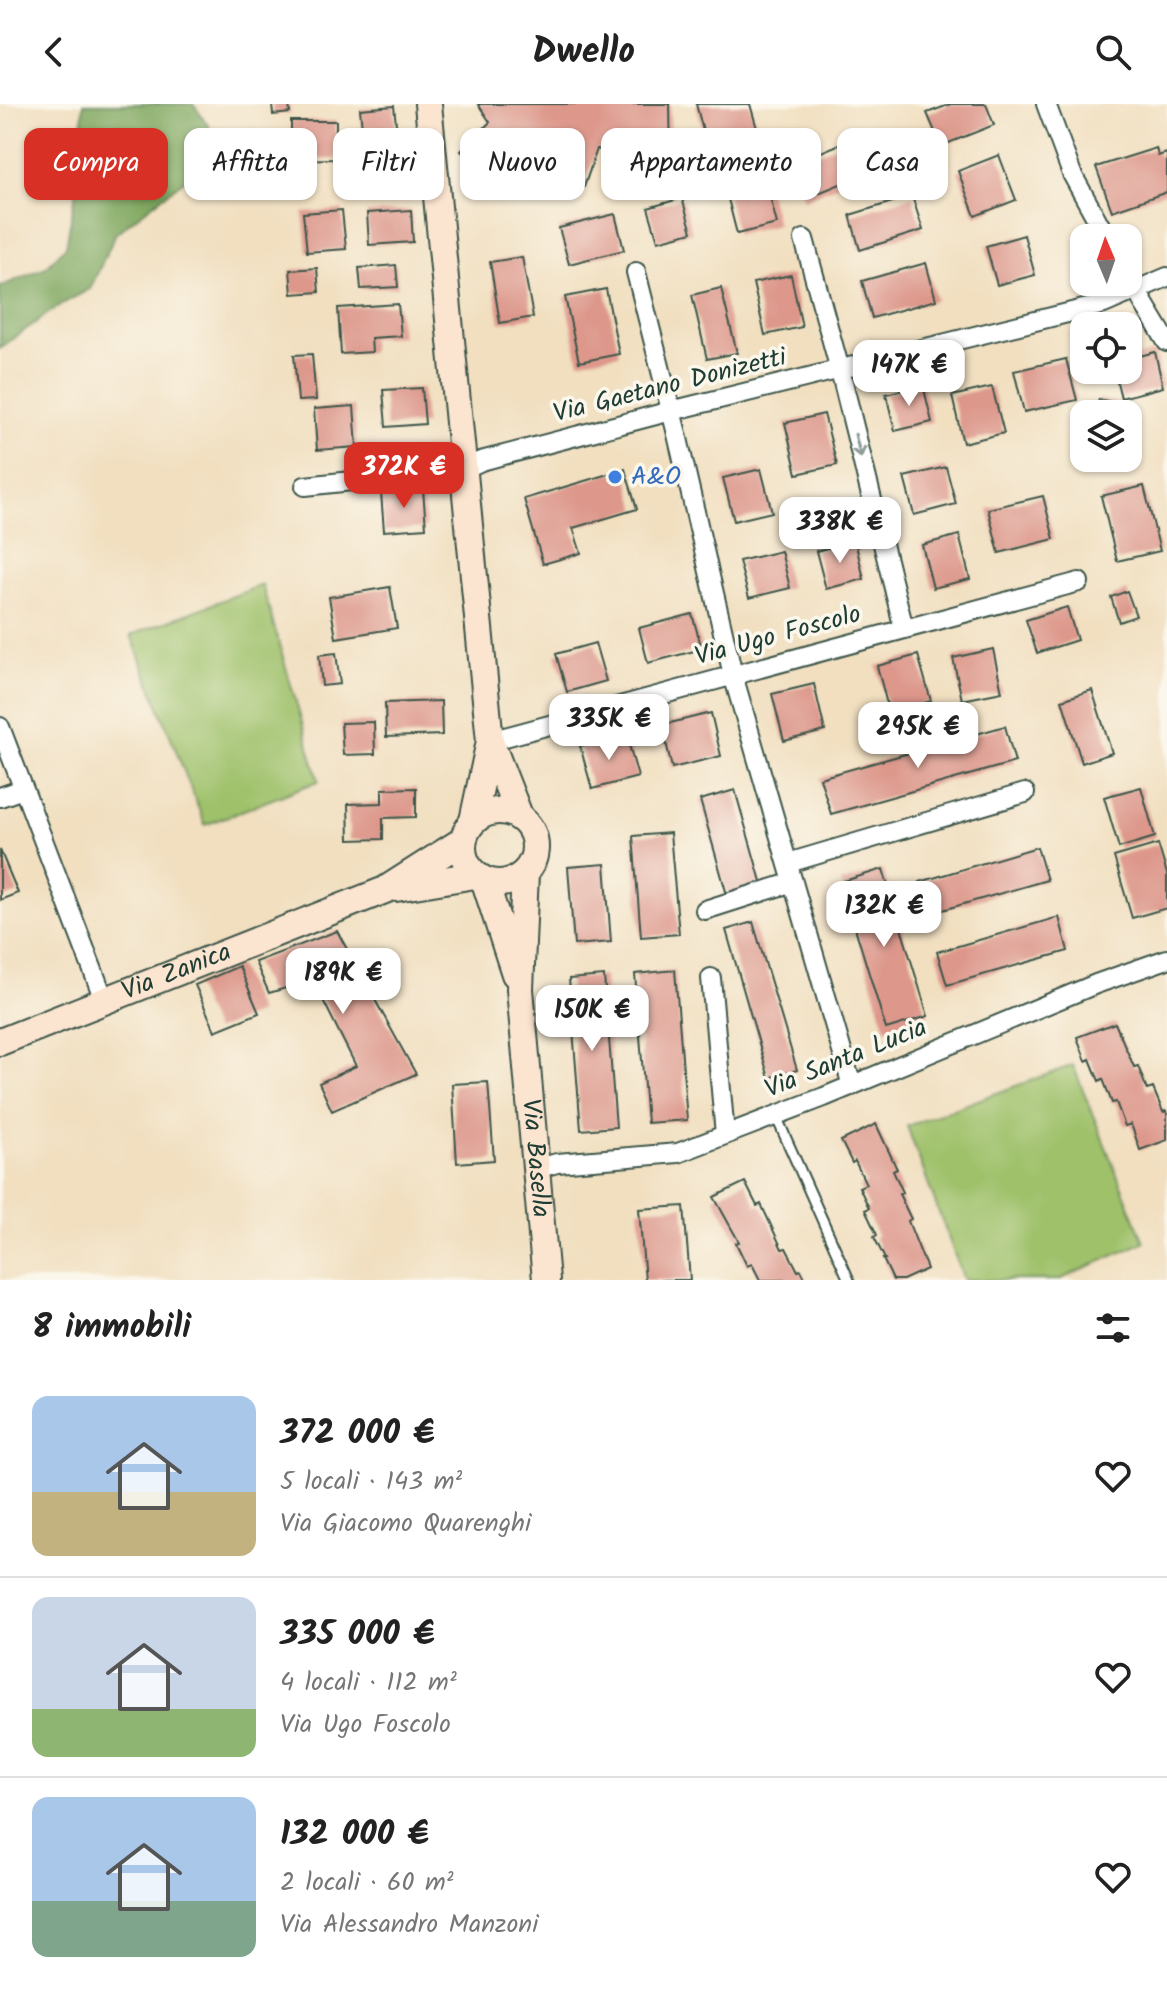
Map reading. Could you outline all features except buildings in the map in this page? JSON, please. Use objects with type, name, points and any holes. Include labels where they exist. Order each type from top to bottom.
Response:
[{"type":"street","points":[[428,104],[490,741],[520,818],[534,838],[532,863],[525,873],[506,883],[496,884],[480,878],[464,860],[490,741]]},
{"type":"street","points":[[1046,104],[1072,174],[1099,224]]},
{"type":"street","points":[[804,239],[904,629]]},
{"type":"street","points":[[636,272],[733,675],[852,1086]]},
{"type":"street","name":"Via Gaetano Donizetti","points":[[1142,282],[1167,277]]},
{"type":"street","name":"Via Gaetano Donizetti","points":[[305,486],[464,469],[481,461],[671,411],[1104,304],[1115,296]]},
{"type":"street","points":[[1139,296],[1167,342]]},
{"type":"street","name":"Via Ugo Foscolo","points":[[490,741],[1079,582]]},
{"type":"street","name":"Via Zanica","points":[[0,727],[105,1002]]},
{"type":"street","points":[[0,797],[23,789]]},
{"type":"street","points":[[788,863],[1025,793]]},
{"type":"street","points":[[468,831],[491,811],[520,818]]},
{"type":"street","name":"Via Zanica","points":[[0,1042],[385,890],[468,831]]},
{"type":"street","name":"Via Basella","points":[[525,873],[520,989],[546,1280]]},
{"type":"street","name":"Via Zanica","points":[[385,890],[480,878]]},
{"type":"street","name":"Via Basella","points":[[480,878],[520,989]]},
{"type":"street","points":[[705,910],[793,882]]},
{"type":"street","name":"Via Santa Lucia","points":[[536,1169],[557,1163],[678,1153],[852,1086],[1096,984],[1167,959]]},
{"type":"street","points":[[711,978],[725,1135]]},
{"type":"lane","points":[[776,1116],[849,1280]]},
{"type":"green space","points":[[83,104],[193,104],[210,128],[184,128],[184,180],[168,193],[168,128],[82,128]]},
{"type":"green space","points":[[75,200],[158,200],[116,233],[90,289],[60,305],[0,348],[0,287],[46,267],[66,246]]},
{"type":"green space","points":[[262,585],[319,781],[205,825],[131,635]]},
{"type":"green space","points":[[1073,1065],[1144,1242],[1059,1280],[964,1280],[907,1126]]},
{"type":"place","name":"A&O","points":[[615,477]]}]
